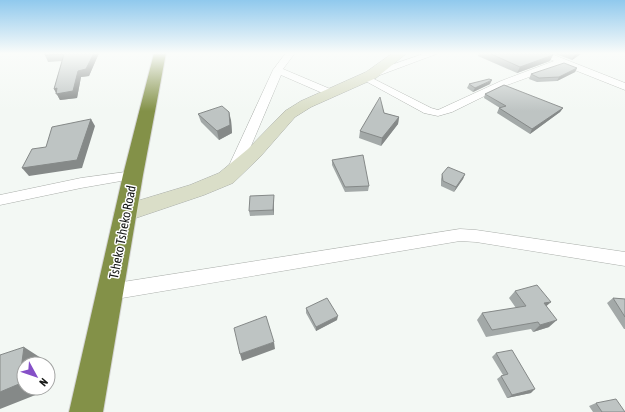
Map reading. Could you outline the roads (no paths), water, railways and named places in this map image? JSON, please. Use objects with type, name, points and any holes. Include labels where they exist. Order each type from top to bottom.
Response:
[{"type":"highway","name":"Tsheko Tsheko Road","points":[[86,412],[125,213],[156,72]]},
{"type":"street","points":[[233,172],[277,72]]},
{"type":"street","points":[[283,72],[331,93]]},
{"type":"street","points":[[368,77],[375,72]]},
{"type":"street","points":[[125,213],[216,183],[233,172],[254,153],[290,114],[306,104],[381,72]]},
{"type":"street","points":[[368,77],[428,111],[438,113],[448,110],[504,83],[533,72]]},
{"type":"street","points":[[587,72],[625,87]]},
{"type":"street","points":[[0,200],[81,183],[133,175]]},
{"type":"street","points":[[110,292],[460,235],[476,236],[625,259]]}]
